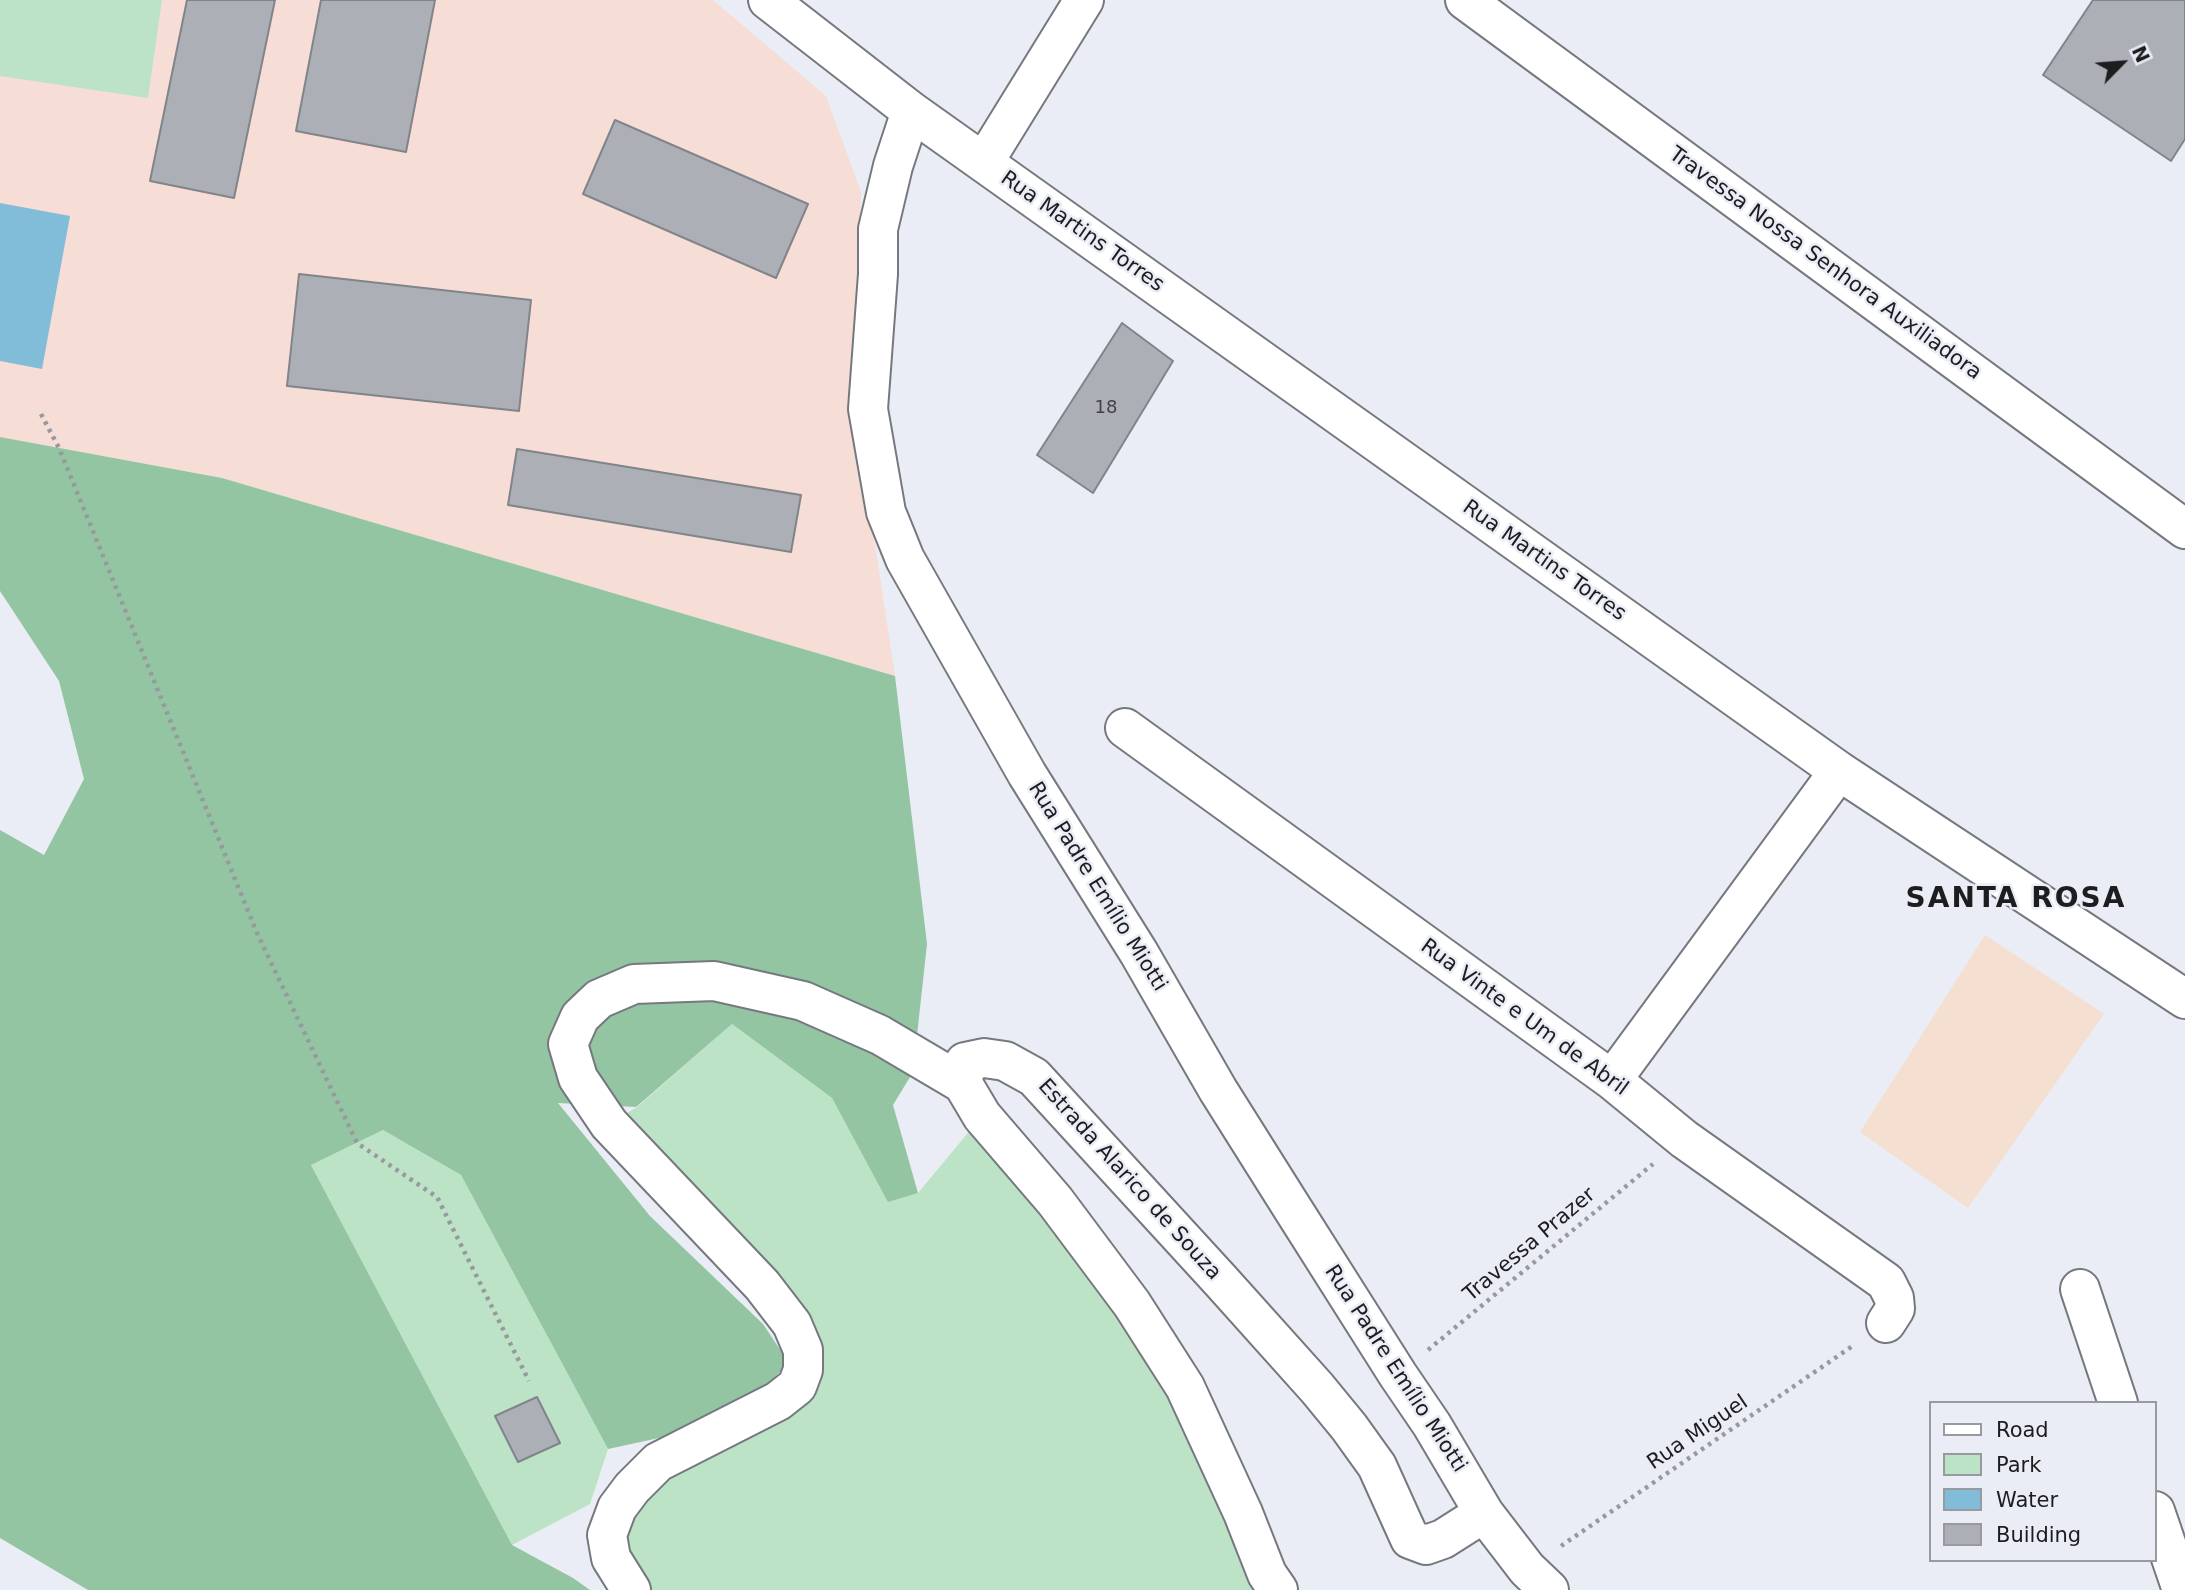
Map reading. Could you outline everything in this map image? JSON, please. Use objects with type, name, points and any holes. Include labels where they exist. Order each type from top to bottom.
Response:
[{"type":"street","name":"Rua Martins Torres","points":[[768,0],[911,111],[1839,771],[2185,999]]},
{"type":"street","points":[[984,162],[1084,0]]},
{"type":"street","name":"Travessa Nossa Senhora Auxiliadora","points":[[1465,0],[2185,529]]},
{"type":"street","name":"Rua Padre Emílio Miotti","points":[[911,111],[893,166],[878,229],[878,274],[869,409],[886,512],[905,559],[1027,774],[1139,953],[1219,1090],[1432,1425],[1484,1513],[1538,1580]]},
{"type":"street","name":"Rua Vinte e Um de Abril","points":[[1125,728],[1612,1080],[1684,1139],[1886,1282],[1894,1298],[1895,1309],[1886,1323]]},
{"type":"street","points":[[1612,1080],[1839,771]]},
{"type":"street","points":[[631,1590],[611,1558],[607,1535],[617,1508],[632,1488],[659,1462],[778,1401],[797,1386],[803,1370],[803,1350],[792,1324],[762,1285],[609,1124],[578,1077],[568,1044],[580,1017],[599,999],[634,984],[714,981],[803,1001],[880,1035],[963,1084],[982,1116],[1055,1201],[1132,1304],[1185,1387],[1267,1574],[1278,1590]]},
{"type":"street","name":"Estrada Alarico de Souza","points":[[963,1084],[965,1062],[984,1058],[1005,1061],[1034,1077],[1230,1291],[1349,1427],[1377,1466],[1410,1539],[1426,1545],[1443,1539],[1484,1513]]},
{"type":"street","points":[[2080,1289],[2117,1401]]},
{"type":"street","points":[[2157,1517],[2182,1590]]},
{"type":"path","points":[[41,414],[59,448],[257,933],[357,1143],[436,1197],[529,1381]]},
{"type":"path","name":"Travessa Prazer","points":[[1398,1375],[1684,1139]]},
{"type":"path","name":"Rua Miguel","points":[[1538,1580],[1886,1323]]},
{"type":"shaded area","points":[[0,0],[713,0],[826,96],[861,192],[856,419],[895,676],[222,478],[0,437]]},
{"type":"shaded area","points":[[1985,935],[2104,1014],[1968,1208],[1860,1132]]},
{"type":"green space","points":[[0,0],[162,0],[148,98],[0,76]]},
{"type":"green space","points":[[0,437],[222,478],[895,676],[927,944],[913,1072],[893,1105],[918,1193],[888,1202],[832,1098],[732,1024],[636,1107],[558,1103],[650,1216],[763,1324],[789,1363],[738,1413],[668,1436],[608,1449],[461,1175],[383,1130],[311,1165],[512,1545],[590,1590],[88,1590],[0,1538],[0,830],[44,855],[84,779],[59,681],[0,591]]},
{"type":"green space","points":[[732,1024],[832,1098],[889,1201],[918,1193],[982,1116],[1132,1304],[1278,1590],[631,1590],[617,1508],[758,1412],[803,1350],[609,1124],[637,1107]]},
{"type":"green space","points":[[383,1130],[461,1175],[608,1449],[590,1504],[512,1545],[311,1165]]},
{"type":"water","points":[[0,203],[70,216],[42,369],[0,361]]},
{"type":"building","points":[[187,0],[275,0],[234,198],[150,181]]},
{"type":"building","points":[[321,0],[435,0],[406,152],[296,131]]},
{"type":"building","points":[[2093,0],[2185,0],[2185,139],[2171,161],[2043,75]]},
{"type":"building","points":[[615,120],[808,204],[776,278],[583,194]]},
{"type":"building","points":[[299,274],[531,300],[519,411],[287,386]]},
{"type":"building","points":[[1122,323],[1173,361],[1093,493],[1037,455]]},
{"type":"building","points":[[517,449],[801,495],[791,552],[508,505]]},
{"type":"building","points":[[537,1397],[560,1443],[518,1462],[495,1416]]},
{"type":"district","name":"SANTA ROSA","points":[[2016,900]]}]
